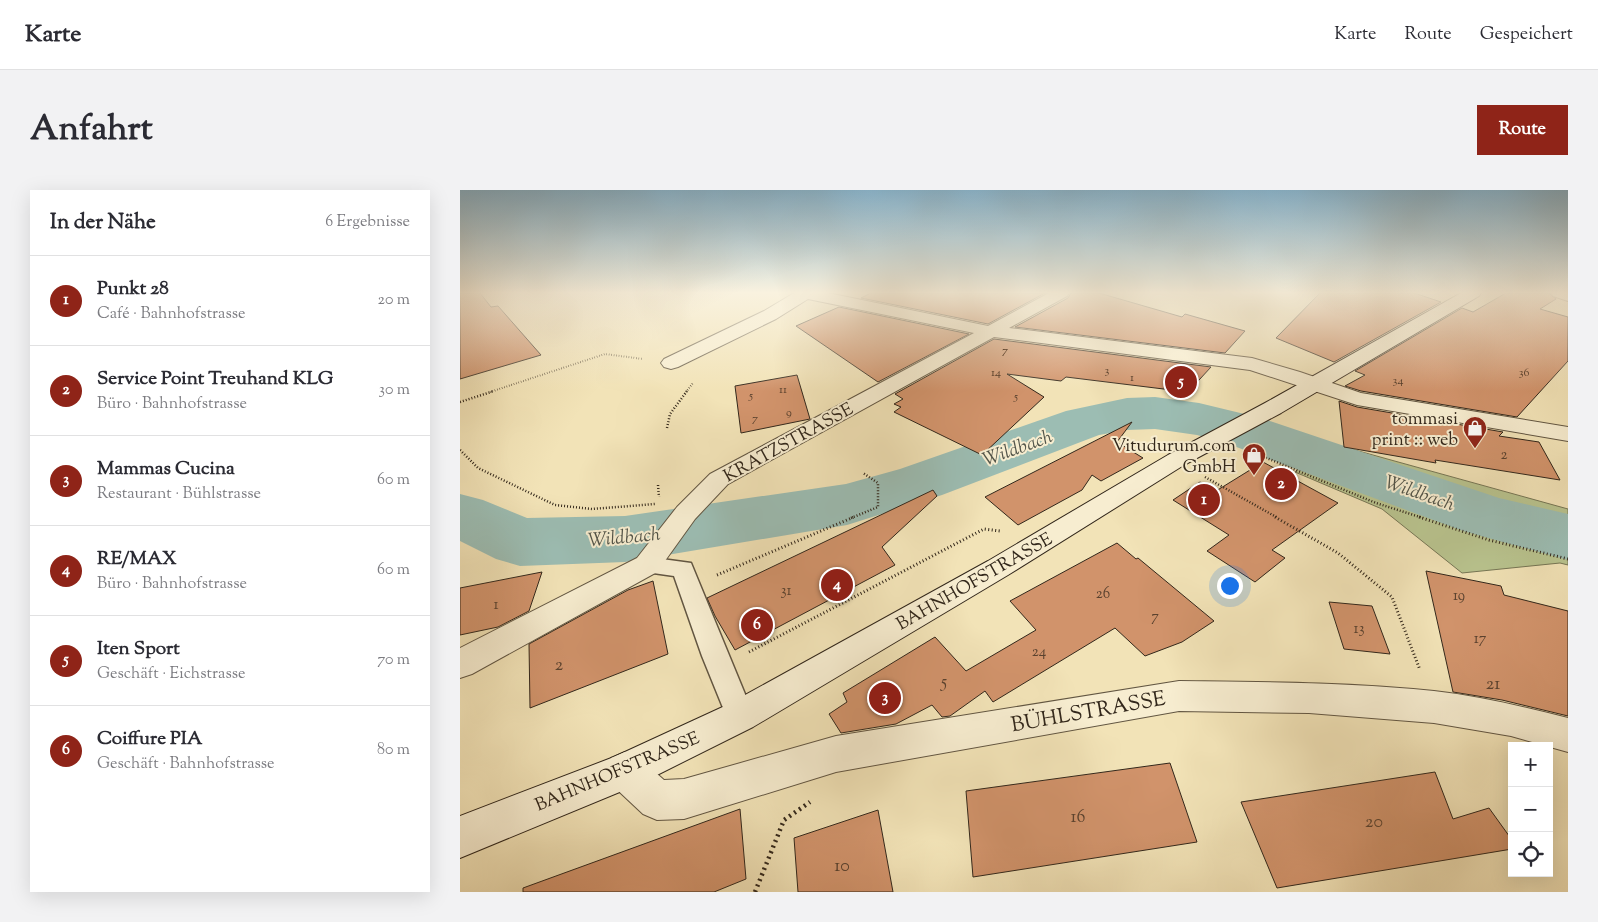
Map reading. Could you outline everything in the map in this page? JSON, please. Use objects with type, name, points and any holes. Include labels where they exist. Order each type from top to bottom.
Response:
[{"type":"street","points":[[671,363],[748,326]]},
{"type":"street","points":[[960,326],[989,332],[1252,364],[1276,370],[1347,396],[1374,403],[1568,434]]},
{"type":"street","name":"KRATZSTRASSE","points":[[460,664],[651,560],[686,514],[719,480],[1001,326]]},
{"type":"street","name":"BAHNHOFSTRASSE","points":[[460,837],[625,771],[740,716],[1006,564],[1176,460],[1417,326]]},
{"type":"street","name":"BÜHLSTRASSE","points":[[625,771],[657,800],[684,799],[836,754],[1179,696],[1309,698],[1434,707],[1511,720],[1568,735]]},
{"type":"lane","points":[[651,560],[682,569],[740,716]]},
{"type":"path","points":[[667,428],[670,414],[698,377],[712,344]]},
{"type":"path","points":[[460,402],[605,354],[671,363]]},
{"type":"path","points":[[460,450],[478,468],[500,480],[541,500],[568,508],[595,510],[659,503],[658,486]]},
{"type":"path","points":[[1247,450],[1376,503],[1489,540],[1568,559]]},
{"type":"path","points":[[1176,460],[1338,553],[1392,597],[1434,707]]},
{"type":"path","points":[[689,587],[878,507],[878,483],[862,473]]},
{"type":"path","points":[[720,668],[984,529],[1003,532]]},
{"type":"path","points":[[755,892],[784,820],[816,798]]},
{"type":"green space","points":[[1322,445],[1344,447],[1568,509],[1568,565],[1560,563],[1462,573],[1382,509],[1295,472]]},
{"type":"building","points":[[460,326],[515,326],[541,355],[460,379]]},
{"type":"building","points":[[796,326],[929,326],[969,334],[878,382]]},
{"type":"building","points":[[1227,326],[1245,331],[1225,353],[1015,327]]},
{"type":"building","points":[[1288,326],[1399,326],[1334,362],[1276,338]]},
{"type":"building","points":[[1432,326],[1568,326],[1568,361],[1517,417],[1361,391],[1345,386],[1365,375],[1355,371]]},
{"type":"building","points":[[994,339],[1211,367],[1188,392],[1066,377],[1061,381],[1007,374],[1044,397],[982,455],[894,412],[901,407],[894,404],[903,399],[895,394]]},
{"type":"building","points":[[797,375],[810,419],[741,433],[735,386]]},
{"type":"building","points":[[1339,401],[1357,407],[1503,432],[1499,436],[1539,442],[1560,480],[1435,460],[1436,463],[1344,447]]},
{"type":"building","points":[[1132,422],[1117,442],[1143,458],[1101,481],[1092,475],[1082,490],[1018,525],[985,497]]},
{"type":"building","points":[[1263,462],[1338,503],[1272,550],[1285,558],[1255,582],[1207,551],[1229,535],[1173,500],[1200,482],[1216,491]]},
{"type":"building","points":[[933,490],[937,496],[882,547],[895,565],[735,650],[707,598]]},
{"type":"building","points":[[1117,543],[1214,621],[1182,642],[1145,656],[1115,628],[993,702],[985,691],[950,716],[942,717],[932,705],[896,724],[841,733],[829,714],[847,702],[843,693],[935,637],[966,671],[1036,630],[1010,601]]},
{"type":"building","points":[[1426,571],[1501,586],[1504,595],[1568,611],[1568,716],[1502,700],[1453,692]]},
{"type":"building","points":[[542,572],[529,611],[498,627],[460,635],[460,588]]},
{"type":"building","points":[[653,581],[668,654],[530,708],[529,644],[628,590]]},
{"type":"building","points":[[1329,602],[1372,606],[1390,654],[1344,649]]},
{"type":"building","points":[[1170,763],[1197,842],[973,877],[966,791]]},
{"type":"building","points":[[1435,772],[1453,819],[1489,808],[1508,834],[1508,850],[1277,888],[1241,802]]},
{"type":"building","points":[[740,809],[746,879],[714,892],[523,892],[523,888]]},
{"type":"building","points":[[878,810],[893,892],[798,892],[794,838]]},
{"type":"waterway","name":"Wildbach","points":[[460,515],[520,542],[625,539],[847,504],[921,482],[1085,422],[1127,414],[1155,413],[1199,419],[1242,430],[1486,516],[1568,537]]},
{"type":"place","name":"Iten Sport","points":[[1181,382]]},
{"type":"place","name":"tommasi print :: web","points":[[1475,449]]},
{"type":"place","name":"Vitudurum.com GmbH","points":[[1254,476]]},
{"type":"place","name":"Service Point Treuhand KLG","points":[[1281,484]]},
{"type":"place","name":"Punkt 28","points":[[1204,500]]},
{"type":"place","name":"RE/MAX","points":[[837,585]]},
{"type":"place","name":"Coiffure PIA","points":[[757,625]]},
{"type":"place","name":"Mammas Cucina","points":[[885,698]]}]
